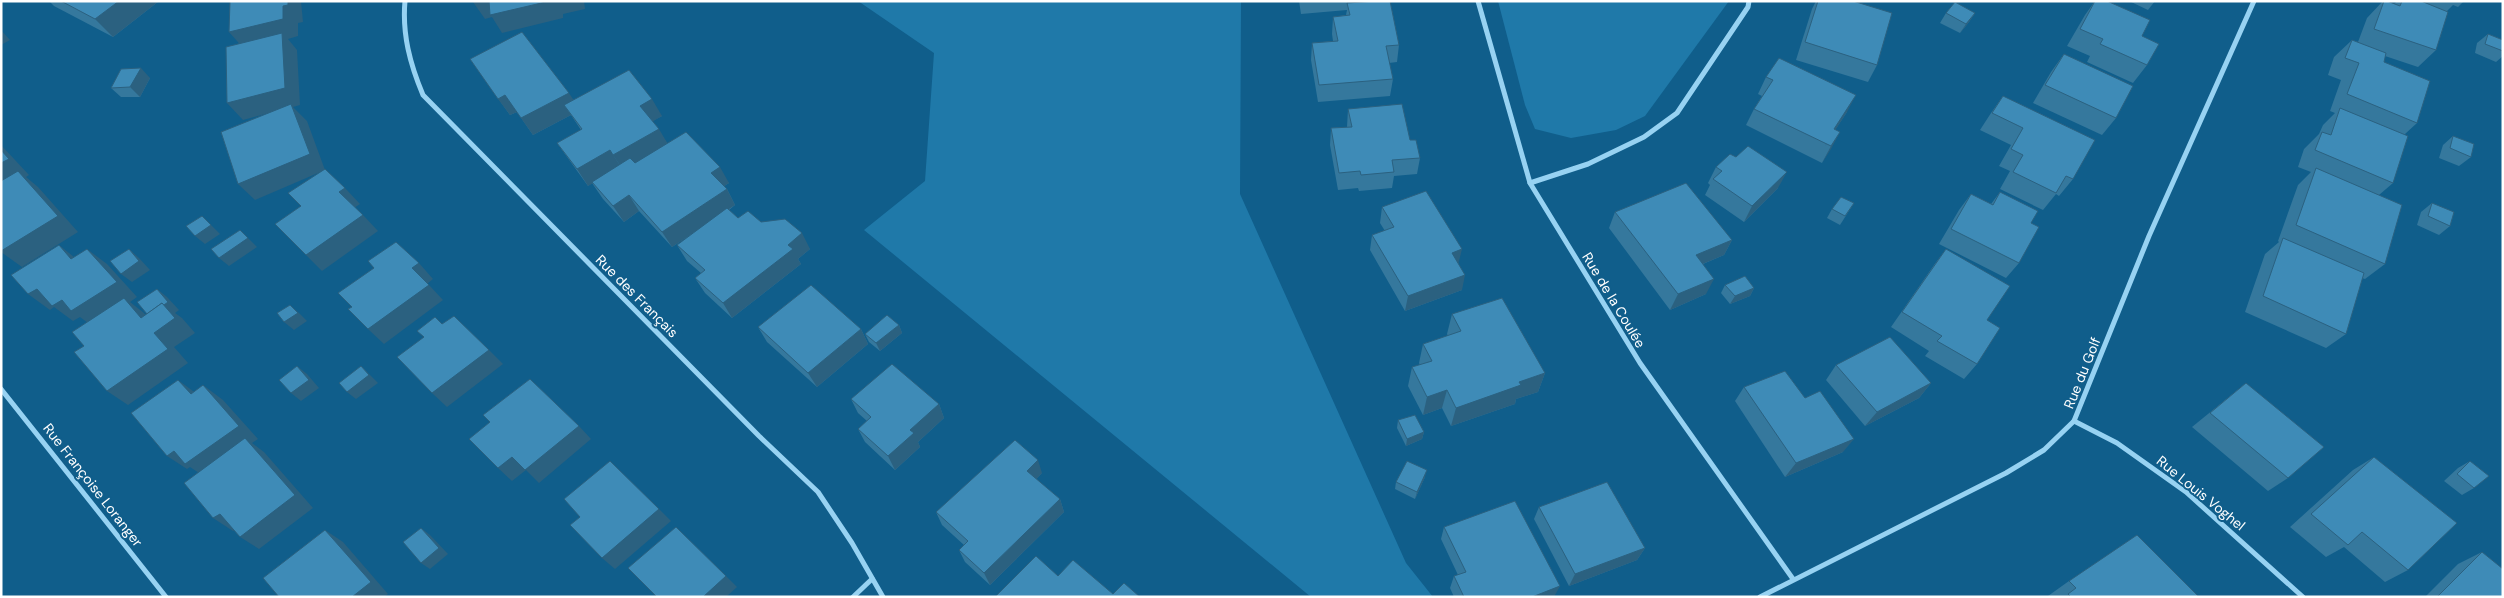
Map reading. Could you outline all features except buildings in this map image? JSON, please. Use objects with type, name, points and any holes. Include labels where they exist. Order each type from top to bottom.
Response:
[{"type":"street","name":"Rue des Français","points":[[405,1],[403,13],[407,44],[413,73],[423,95],[759,436],[818,492],[852,543],[883,597]]},
{"type":"street","name":"Rue de la Coulée","points":[[1478,1],[1530,183],[1640,363],[1793,579]]},
{"type":"street","points":[[1530,183],[1588,164],[1644,137],[1677,113],[1748,7],[1749,1]]},
{"type":"street","name":"Rue du Golf","points":[[1760,597],[2006,473],[2044,450],[2074,421],[2149,236],[2254,1]]},
{"type":"street","name":"Rue Françoise Loranger","points":[[1,389],[166,597]]},
{"type":"street","name":"Rue Louis Voghel","points":[[2074,421],[2117,443],[2186,492],[2303,597]]},
{"type":"street","points":[[853,597],[872,580]]},
{"type":"shaded area","points":[[858,1],[1241,1],[1240,194],[1406,563],[1433,597],[1311,597],[864,230],[925,181],[934,53]]},
{"type":"shaded area","points":[[1498,1],[1729,1],[1645,116],[1616,130],[1571,138],[1535,129],[1525,105]]}]
